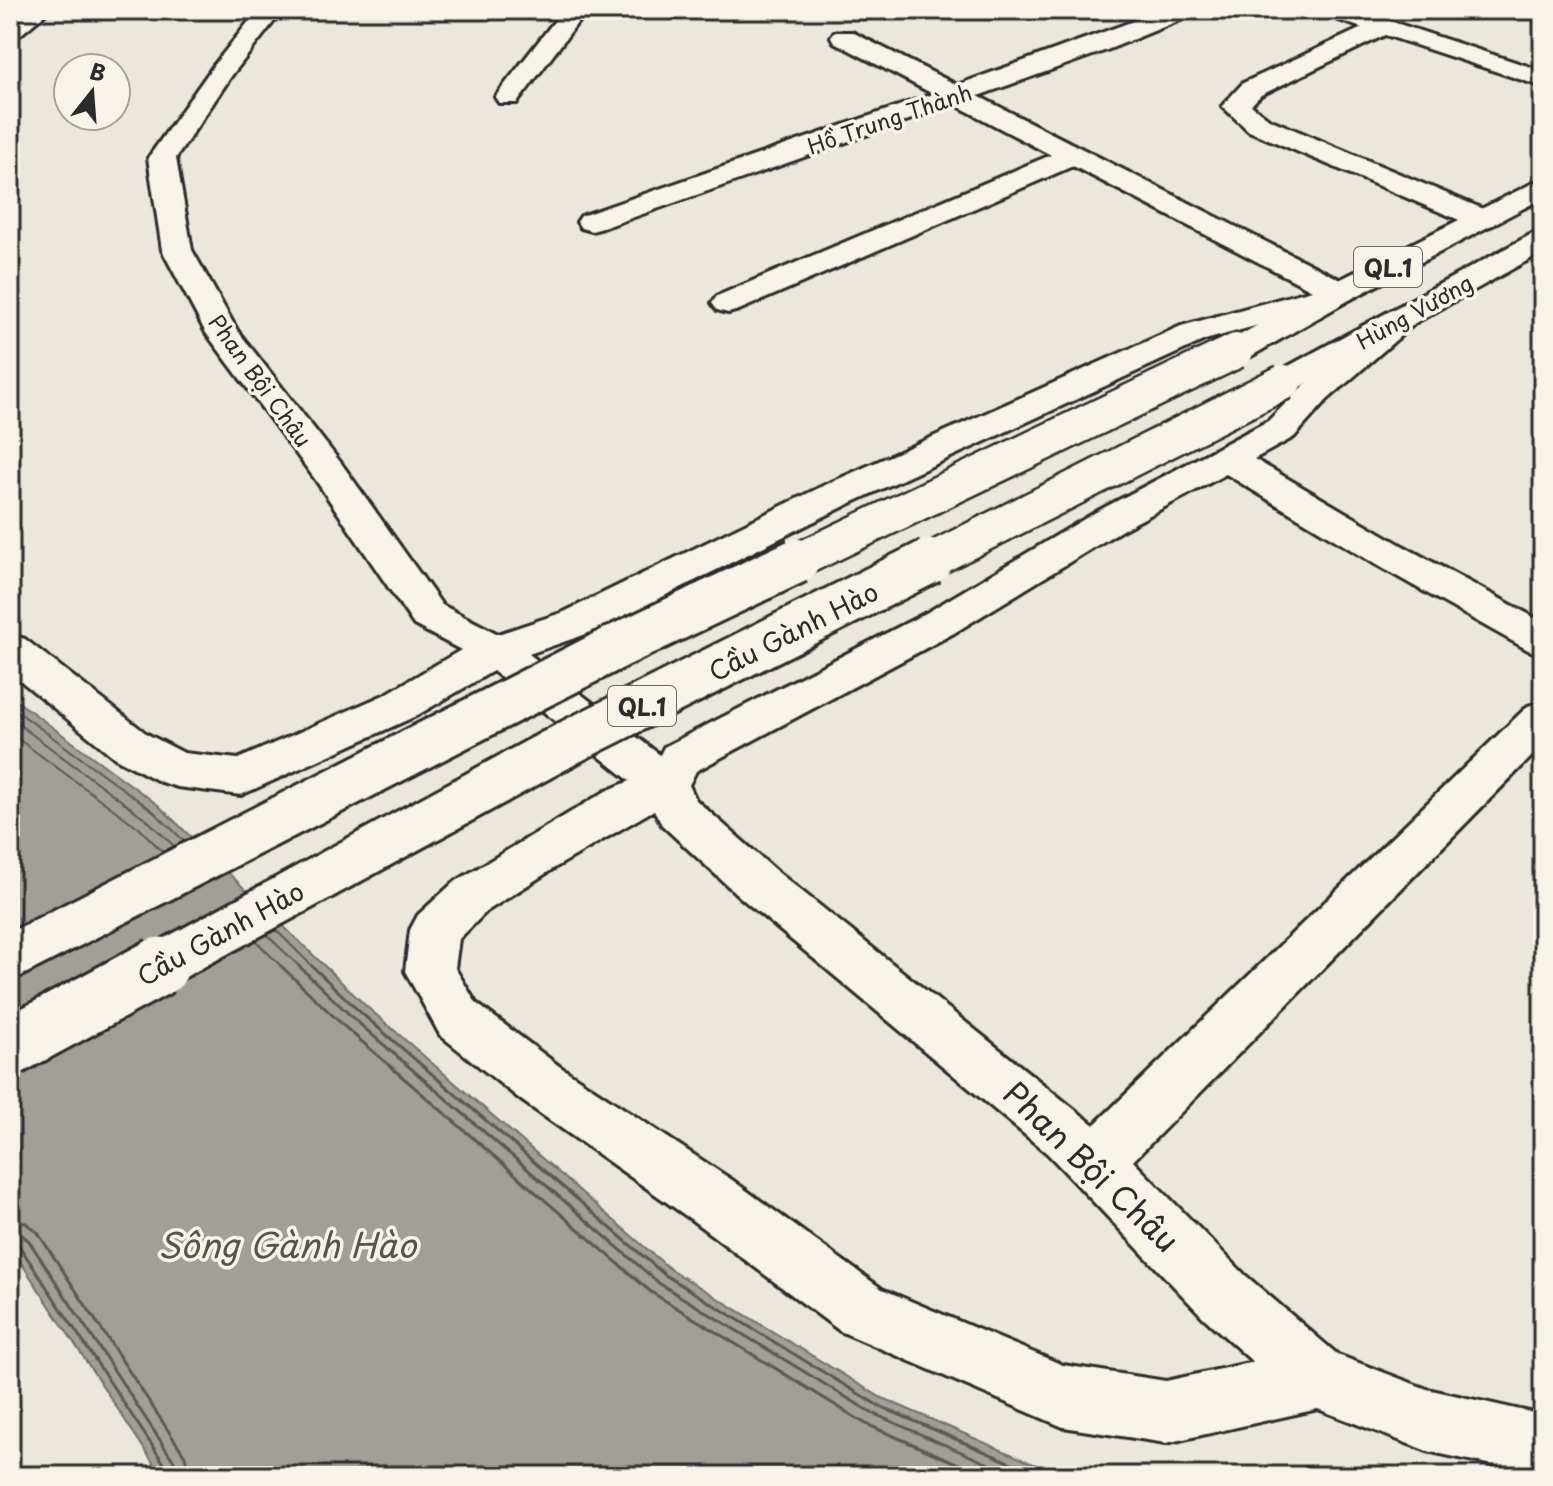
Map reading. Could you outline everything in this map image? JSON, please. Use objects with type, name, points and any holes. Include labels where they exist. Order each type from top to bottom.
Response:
[{"type":"main road","points":[[10,31],[38,10]]},
{"type":"main road","name":"Phan Bội Châu","points":[[271,10],[223,70],[162,158],[177,250],[222,333],[328,471],[428,615],[495,650],[672,798],[757,883],[1001,1079],[1137,1204],[1224,1296],[1318,1378],[1427,1420],[1543,1447]]},
{"type":"main road","points":[[508,97],[575,10]]},
{"type":"main road","name":"Hồ Trung Thành","points":[[592,222],[1098,45],[1185,10]]},
{"type":"main road","points":[[1332,10],[1543,79]]},
{"type":"main road","points":[[1383,27],[1252,89],[1235,106],[1259,125],[1482,219]]},
{"type":"main road","points":[[843,37],[1340,292]]},
{"type":"main road","points":[[728,303],[1072,156]]},
{"type":"main road","name":"Hùng Vương","points":[[10,957],[618,646],[1236,351],[1340,292],[1543,187]]},
{"type":"main road","name":"Hùng Vương","points":[[1284,382],[1543,240]]},
{"type":"main road","points":[[10,650],[131,746],[177,770],[218,777],[241,777],[401,705],[495,650],[578,622],[838,494],[1193,333],[1340,292]]},
{"type":"main road","points":[[1318,1378],[1166,1412],[1063,1396],[861,1310],[712,1200],[540,1083],[458,1019],[430,971],[435,930],[470,897],[622,804],[672,798],[680,759],[940,623],[1109,521],[1281,429],[1315,393],[1402,318]]},
{"type":"main road","name":"Cầu Gành Hào","points":[[10,1047],[572,741],[1284,382]]},
{"type":"main road","points":[[1226,458],[1389,555],[1543,640]]},
{"type":"main road","points":[[1093,1163],[1543,718]]},
{"type":"water","name":"Sông Gành Hào","points":[[10,696],[158,805],[366,1006],[670,1269],[880,1397],[1061,1476],[162,1476],[10,1246]]}]
